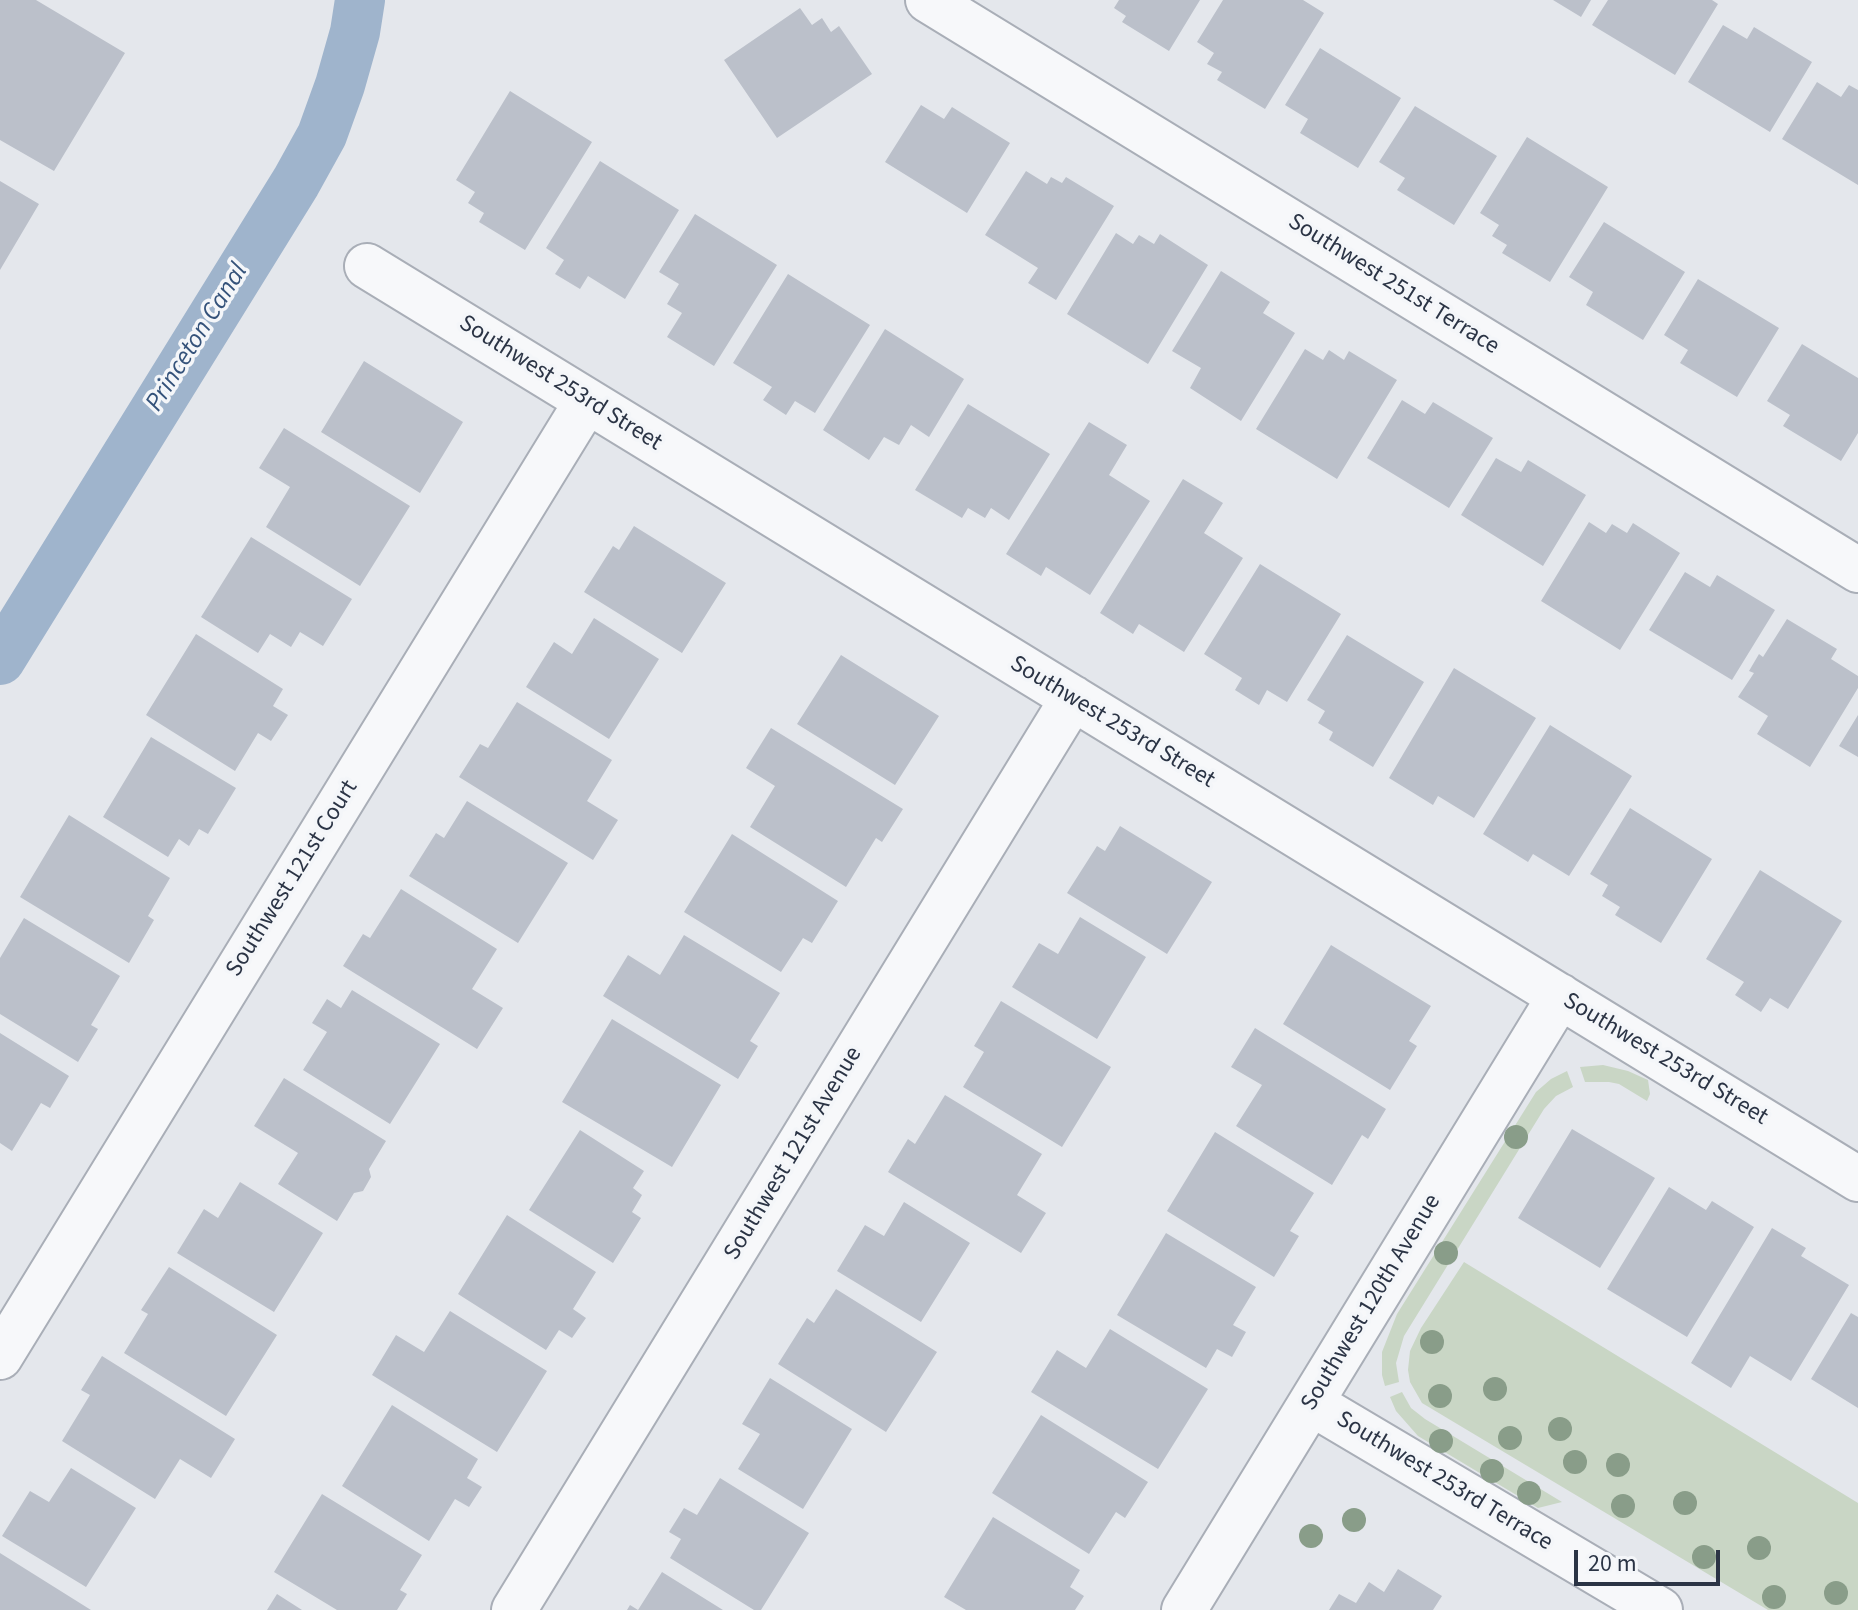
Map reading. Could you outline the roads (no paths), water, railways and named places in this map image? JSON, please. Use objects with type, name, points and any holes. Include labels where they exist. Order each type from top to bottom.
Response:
[{"type":"street","name":"Southwest 251st Terrace","points":[[928,0],[1858,570]]},
{"type":"street","name":"Southwest 253rd Street","points":[[367,266],[1858,1179]]},
{"type":"street","name":"Southwest 121st Court","points":[[0,1357],[587,401]]},
{"type":"street","name":"Southwest 121st Avenue","points":[[514,1610],[1073,698]]},
{"type":"street","name":"Southwest 120th Avenue","points":[[1184,1610],[1560,996]]},
{"type":"street","name":"Southwest 253rd Terrace","points":[[1311,1403],[1660,1610]]},
{"type":"waterway","name":"Princeton Canal","points":[[0,660],[296,182],[322,135],[355,32],[360,0]]}]
